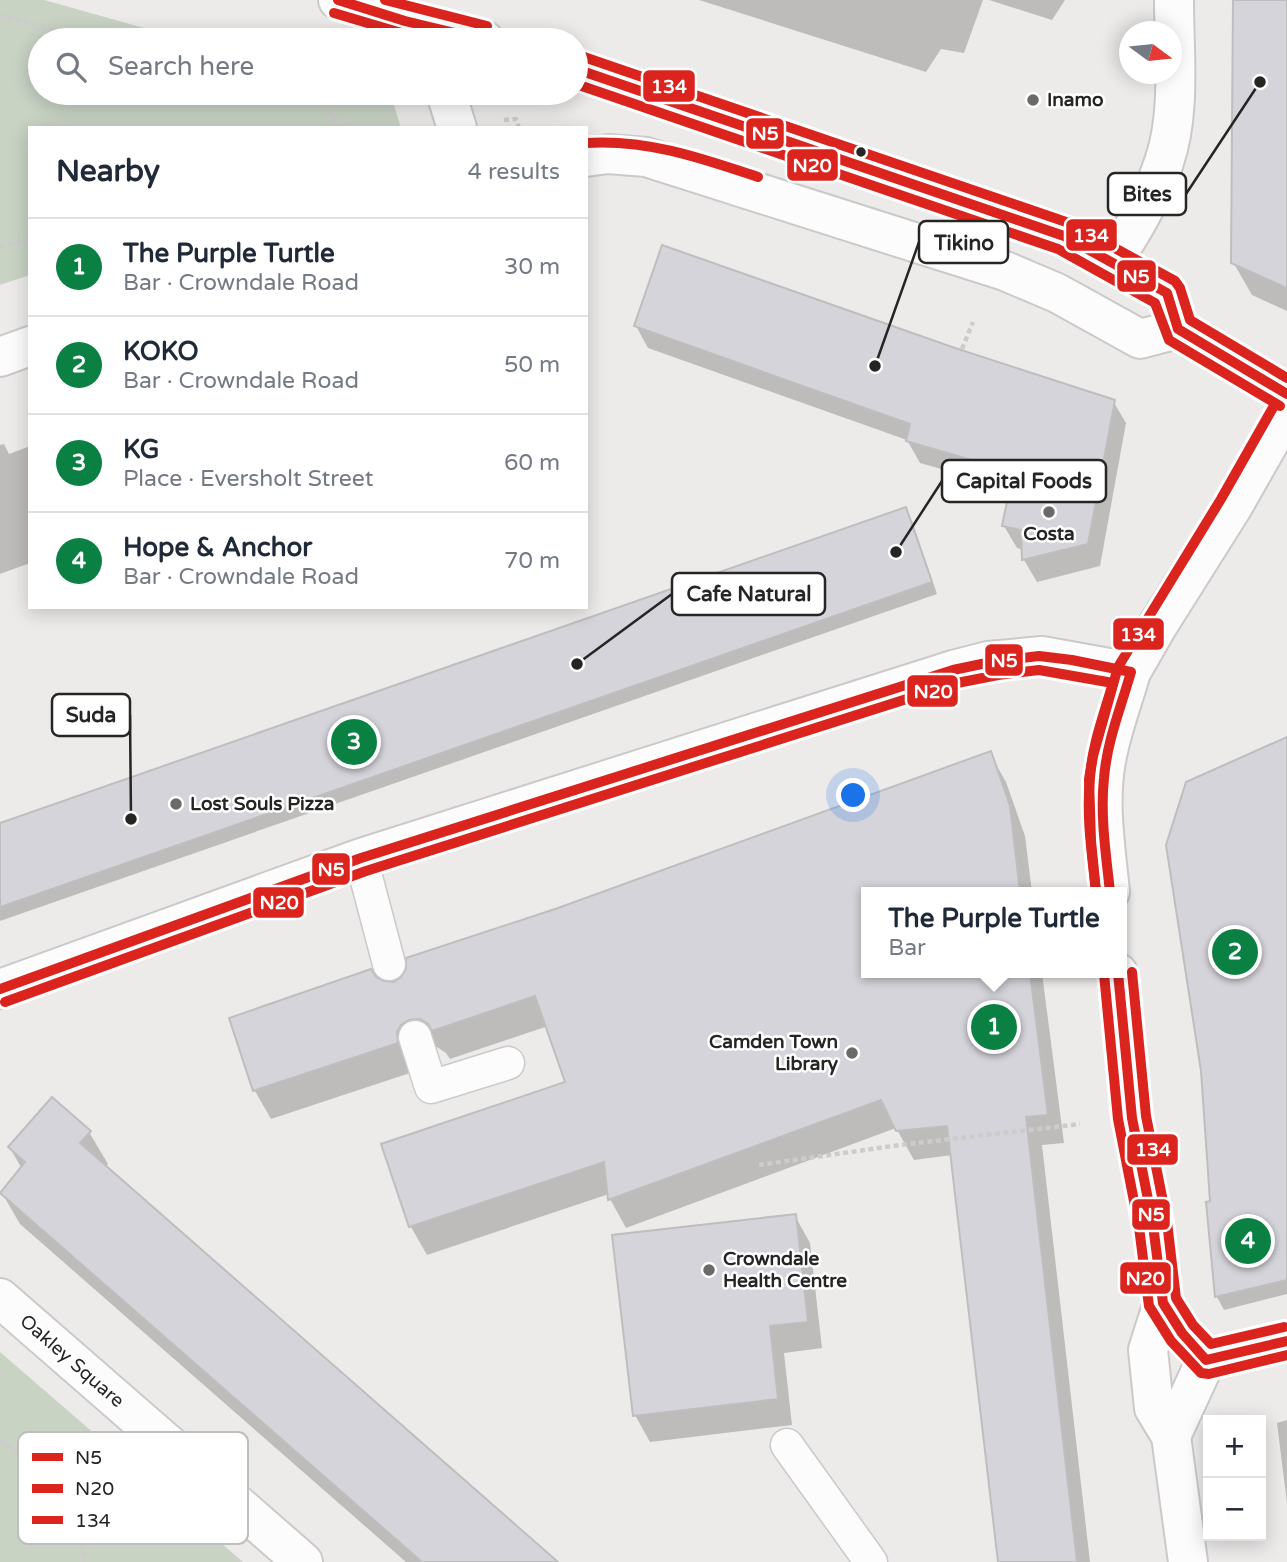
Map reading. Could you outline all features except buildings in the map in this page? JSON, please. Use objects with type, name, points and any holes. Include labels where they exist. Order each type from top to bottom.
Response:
[{"type":"main road","points":[[338,0],[404,28]]},
{"type":"main road","points":[[1111,263],[1143,214],[1165,161],[1173,120],[1174,0]]},
{"type":"main road","points":[[588,73],[1064,236],[1167,293],[1178,329],[1287,394]]},
{"type":"main road","points":[[450,105],[456,126]]},
{"type":"main road","points":[[588,157],[646,157],[1005,271],[1058,293],[1140,339],[1178,329]]},
{"type":"main road","points":[[0,357],[28,347]]},
{"type":"main road","points":[[1110,887],[1103,780],[1106,760],[1131,672],[1233,506],[1287,411]]},
{"type":"main road","points":[[0,989],[361,859],[976,664],[1042,656],[1131,672]]},
{"type":"main road","points":[[1118,978],[1132,1118],[1153,1225],[1163,1303],[1182,1334],[1206,1360]]},
{"type":"main road","name":"Oakley Square","points":[[0,1298],[154,1432]]},
{"type":"main road","points":[[1163,1303],[1148,1350],[1154,1408],[1171,1436],[1188,1562]]},
{"type":"main road","points":[[1206,1360],[1287,1341]]},
{"type":"main road","points":[[1171,1436],[1206,1360]]},
{"type":"main road","name":"Oakley Square","points":[[248,1514],[303,1562]]},
{"type":"lane","points":[[361,859],[389,964]]},
{"type":"lane","points":[[415,1037],[431,1087],[508,1063]]},
{"type":"lane","points":[[787,1445],[871,1562]]},
{"type":"path","points":[[0,15],[47,28]]},
{"type":"path","points":[[326,105],[336,126]]},
{"type":"path","points":[[516,119],[518,126]]},
{"type":"path","points":[[0,247],[28,239]]},
{"type":"path","points":[[961,349],[973,322]]},
{"type":"path","points":[[759,1165],[1080,1124]]},
{"type":"path","points":[[0,1440],[18,1453]]},
{"type":"path","points":[[81,1544],[85,1562]]},
{"type":"green space","points":[[0,0],[44,0],[144,28],[28,28],[28,105],[394,105],[400,126],[28,126],[28,276],[0,285]]},
{"type":"green space","points":[[0,1352],[93,1432],[18,1432],[18,1544],[222,1544],[243,1562],[0,1562]]},
{"type":"transit line","name":"N5","points":[[338,0],[434,28]]},
{"type":"transit line","name":"134","points":[[385,0],[487,26]]},
{"type":"transit line","name":"N20","points":[[334,13],[385,28]]},
{"type":"transit line","name":"134","points":[[588,58],[1069,223],[1175,281],[1180,288],[1190,320],[1287,378]]},
{"type":"transit line","name":"N5","points":[[588,73],[1064,236],[1167,293],[1178,329],[1287,394]]},
{"type":"transit line","name":"N20","points":[[588,88],[1058,249],[1155,303],[1169,340],[1280,406]]},
{"type":"transit line","name":"134","points":[[588,143],[631,144],[674,151],[758,177]]},
{"type":"transit line","name":"134","points":[[1096,887],[1089,779],[1118,667],[1221,499],[1275,404]]},
{"type":"transit line","name":"N5","points":[[0,989],[361,858],[953,670],[1039,656],[1131,672],[1111,737],[1104,778],[1103,821],[1109,887]]},
{"type":"transit line","name":"N20","points":[[5,1002],[366,871],[957,683],[1039,670],[1113,683],[1091,766],[1089,821],[1095,887]]},
{"type":"transit line","name":"134","points":[[1132,972],[1146,1116],[1167,1222],[1176,1298],[1193,1325],[1211,1344],[1284,1327]]},
{"type":"transit line","name":"N20","points":[[1104,978],[1118,1119],[1139,1227],[1149,1306],[1171,1341],[1201,1373],[1209,1374],[1287,1355]]},
{"type":"transit line","name":"N5","points":[[1118,978],[1132,1118],[1153,1225],[1163,1303],[1182,1333],[1206,1360],[1287,1341]]},
{"type":"place","name":"Bites","points":[[1260,82]]},
{"type":"place","name":"Inamo","points":[[1033,100]]},
{"type":"place","name":"Tikino","points":[[875,366]]},
{"type":"place","name":"Costa","points":[[1049,512]]},
{"type":"place","name":"Capital Foods","points":[[896,552]]},
{"type":"place","name":"Cafe Natural","points":[[577,664]]},
{"type":"place","name":"KG","points":[[354,742]]},
{"type":"place","name":"Lost Souls Pizza","points":[[176,804]]},
{"type":"place","name":"Suda","points":[[131,819]]},
{"type":"place","name":"KOKO","points":[[1235,952]]},
{"type":"place","name":"The Purple Turtle","points":[[994,1027]]},
{"type":"place","name":"Camden Town Library","points":[[852,1053]]},
{"type":"place","name":"Hope & Anchor","points":[[1248,1241]]},
{"type":"place","name":"Crowndale Health Centre","points":[[709,1270]]}]
